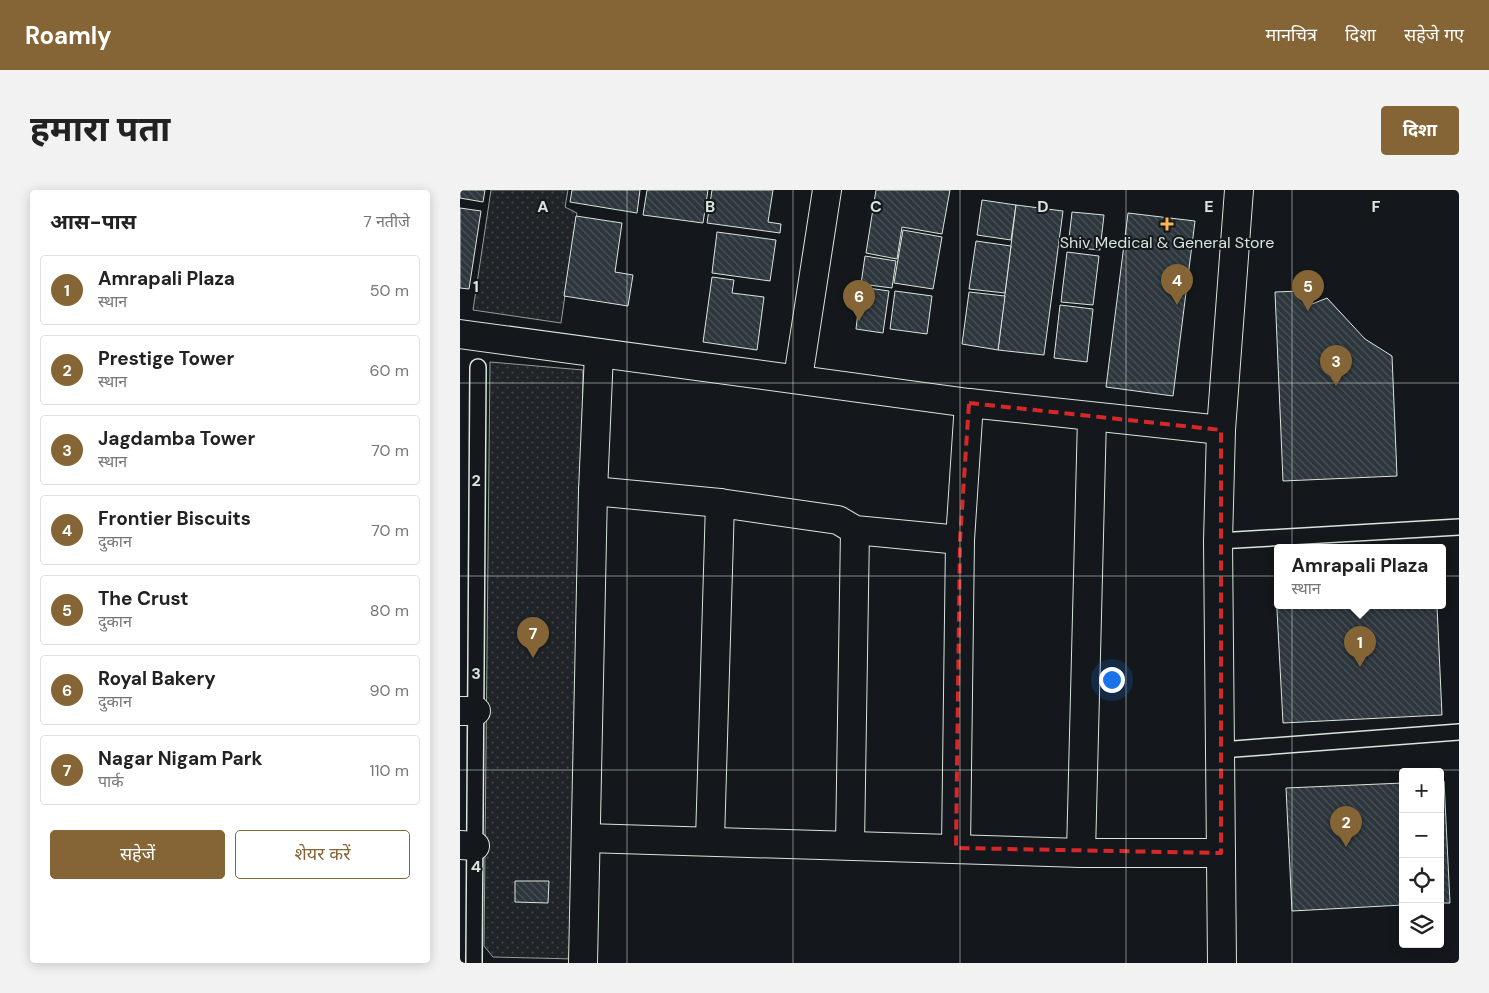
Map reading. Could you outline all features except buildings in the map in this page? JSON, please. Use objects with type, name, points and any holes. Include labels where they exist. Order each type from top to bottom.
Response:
[{"type":"street","points":[[798,378],[826,190]]},
{"type":"street","points":[[1222,963],[1218,541],[1221,430],[1238,190]]},
{"type":"street","points":[[460,334],[798,378],[969,403],[1221,430]]},
{"type":"street","points":[[583,963],[593,491],[600,353]]},
{"type":"street","points":[[956,848],[960,540],[969,403]]},
{"type":"street","points":[[1081,853],[1092,417]]},
{"type":"street","points":[[593,491],[720,503],[838,520],[855,530],[960,540]]},
{"type":"street","points":[[710,840],[720,503]]},
{"type":"street","points":[[850,845],[855,530]]},
{"type":"street","points":[[586,838],[710,840],[1081,853],[1221,853]]},
{"type":"lane","points":[[474,963],[467,845],[468,711],[478,368]]},
{"type":"lane","points":[[1218,541],[1459,527]]},
{"type":"lane","points":[[1220,750],[1459,732]]},
{"type":"highlighted area","points":[[969,403],[1221,430],[1221,853],[956,848],[960,540]]},
{"type":"shaded area","points":[[491,190],[568,190],[565,207],[577,213],[561,323],[473,310]]},
{"type":"shaded area","points":[[490,362],[583,370],[574,959],[493,957],[484,946]]},
{"type":"place","name":"Shiv Medical & General Store","points":[[1167,224]]},
{"type":"place","name":"Frontier Biscuits","points":[[1177,305]]},
{"type":"place","name":"The Crust","points":[[1308,311]]},
{"type":"place","name":"Royal Bakery","points":[[859,321]]},
{"type":"place","name":"Jagdamba Tower","points":[[1336,386]]},
{"type":"place","name":"Nagar Nigam Park","points":[[533,658]]},
{"type":"place","name":"Amrapali Plaza","points":[[1360,667]]},
{"type":"place","name":"Prestige Tower","points":[[1346,847]]}]
